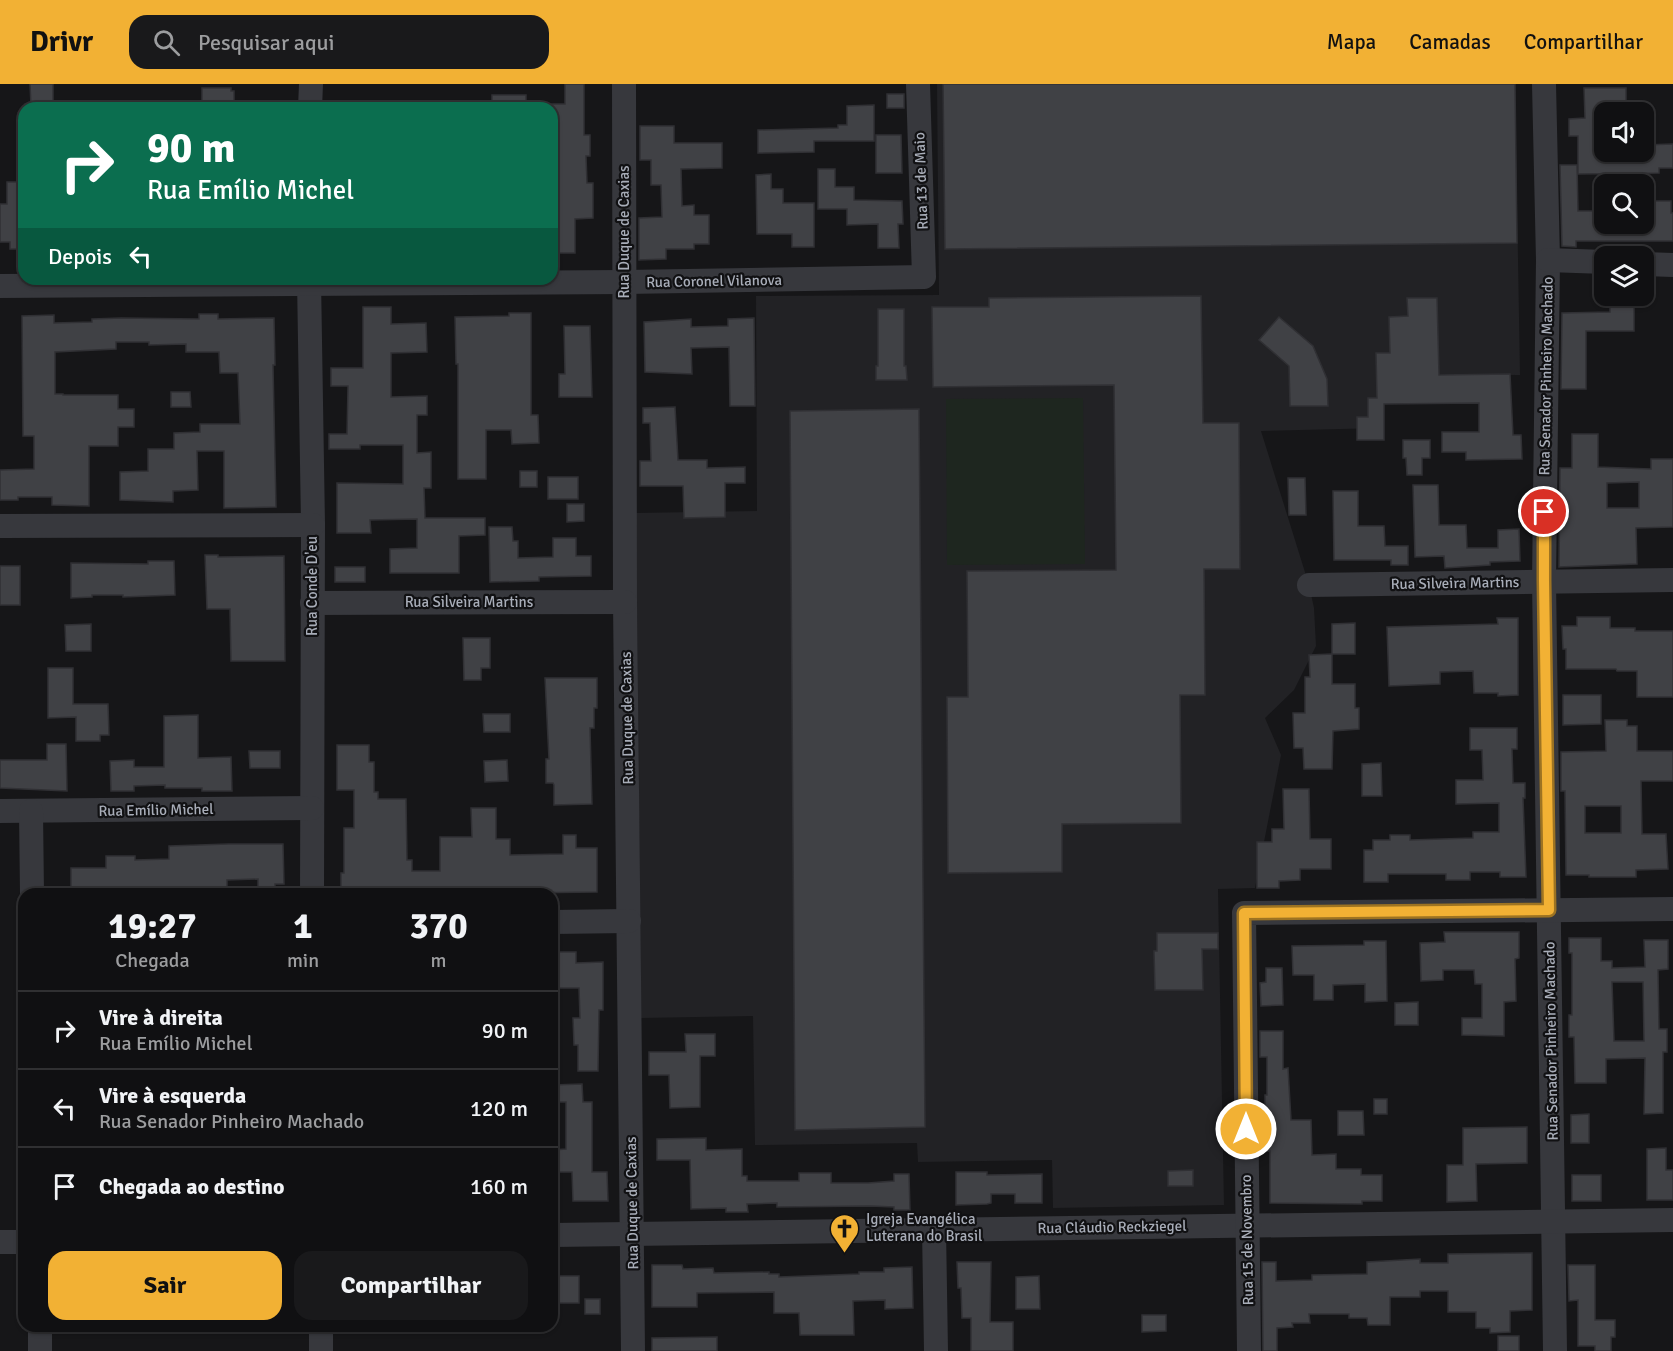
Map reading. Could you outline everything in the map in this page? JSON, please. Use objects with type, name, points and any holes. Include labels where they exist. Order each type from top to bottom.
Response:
[{"type":"street","points":[[310,84],[310,102]]},
{"type":"street","name":"Rua Duque de Caxias","points":[[624,84],[625,602],[633,1351]]},
{"type":"street","name":"Rua 13 de Maio","points":[[918,84],[924,277]]},
{"type":"street","name":"Rua Senador Pinheiro Machado","points":[[1545,84],[1548,260],[1544,581],[1555,1351]]},
{"type":"street","points":[[1548,260],[1594,262]]},
{"type":"street","points":[[1654,264],[1673,265]]},
{"type":"street","name":"Rua Coronel Vilanova","points":[[558,282],[924,277]]},
{"type":"street","name":"Rua Coronel Vilanova","points":[[0,286],[77,285]]},
{"type":"street","name":"Rua Conde D'eu","points":[[309,285],[313,525],[312,888]]},
{"type":"street","points":[[0,526],[313,525]]},
{"type":"street","name":"Rua Silveira Martins","points":[[1309,585],[1673,579]]},
{"type":"street","name":"Rua Silveira Martins","points":[[312,603],[625,602]]},
{"type":"street","name":"Rua Emílio Michel","points":[[0,812],[312,808]]},
{"type":"street","points":[[31,811],[32,888]]},
{"type":"street","points":[[1549,910],[1673,909]]},
{"type":"street","name":"Rua 15 de Novembro","points":[[1249,1351],[1244,913],[1549,910]]},
{"type":"street","points":[[558,922],[629,921]]},
{"type":"street","name":"Rua Cláudio Reckziegel","points":[[558,1235],[1673,1220]]},
{"type":"street","points":[[934,1229],[936,1351]]},
{"type":"street","points":[[0,1242],[18,1242]]},
{"type":"street","points":[[40,1332],[40,1351]]},
{"type":"street","points":[[321,1332],[321,1351]]},
{"type":"shaded area","points":[[937,84],[1515,84],[1520,375],[1382,374],[1381,428],[1261,431],[1309,585],[1314,608],[1316,646],[1294,690],[1265,718],[1281,755],[1255,888],[1218,889],[1224,1205],[1053,1208],[1052,1160],[918,1162],[917,1143],[755,1145],[753,1016],[641,1018],[636,513],[757,511],[756,296],[939,295]]},
{"type":"shaded area","points":[[1083,398],[1085,564],[947,565],[946,399]]},
{"type":"building","points":[[30,84],[53,84],[53,102],[31,102]]},
{"type":"building","points":[[565,84],[584,84],[584,135],[590,135],[590,156],[586,156],[587,183],[593,183],[593,218],[575,219],[575,253],[558,253],[558,104],[565,104]]},
{"type":"building","points":[[943,84],[1515,84],[1517,243],[945,249]]},
{"type":"building","points":[[202,88],[231,88],[231,91],[234,91],[234,102],[202,102]]},
{"type":"building","points":[[1584,88],[1626,88],[1626,102],[1594,102],[1594,162],[1654,162],[1654,145],[1673,144],[1673,168],[1659,168],[1659,173],[1578,174],[1578,136],[1569,136],[1569,119],[1585,118]]},
{"type":"building","points":[[887,94],[904,94],[904,108],[887,108]]},
{"type":"building","points":[[492,95],[526,95],[526,102],[492,102]]},
{"type":"building","points":[[874,105],[874,141],[814,141],[814,152],[758,153],[758,130],[838,128],[838,125],[847,125],[847,106]]},
{"type":"building","points":[[640,126],[674,126],[674,143],[722,143],[722,168],[681,169],[682,206],[694,205],[694,215],[709,215],[709,244],[694,244],[694,249],[666,249],[666,259],[639,260],[639,218],[662,217],[661,185],[651,185],[651,160],[640,160]]},
{"type":"building","points":[[876,135],[901,135],[902,173],[876,173]]},
{"type":"building","points":[[1560,165],[1577,165],[1578,211],[1594,211],[1594,234],[1654,234],[1654,201],[1671,201],[1673,241],[1576,241],[1576,247],[1562,246]]},
{"type":"building","points":[[818,169],[835,169],[835,187],[854,187],[854,200],[902,201],[903,224],[898,224],[899,248],[878,248],[878,224],[847,225],[847,209],[818,209]]},
{"type":"building","points":[[771,174],[771,189],[783,189],[783,203],[814,203],[814,247],[792,247],[792,234],[757,234],[756,175]]},
{"type":"building","points":[[7,182],[18,182],[18,249],[10,249],[10,242],[0,242],[0,204],[7,204]]},
{"type":"building","points":[[1201,296],[1203,423],[1239,423],[1240,569],[1204,569],[1205,695],[1180,695],[1181,823],[1062,824],[1062,872],[948,873],[947,697],[968,697],[967,571],[1116,570],[1114,385],[933,387],[932,307],[989,307],[989,298]]},
{"type":"building","points":[[1407,298],[1437,298],[1439,375],[1510,374],[1513,435],[1521,435],[1522,459],[1466,460],[1466,452],[1442,452],[1442,432],[1479,432],[1479,403],[1384,404],[1384,440],[1357,440],[1357,417],[1368,417],[1368,398],[1377,398],[1376,353],[1390,353],[1389,317],[1408,316]]},
{"type":"building","points":[[1610,306],[1634,306],[1634,331],[1586,331],[1586,389],[1561,389],[1562,313],[1610,312]]},
{"type":"building","points":[[363,307],[391,307],[391,324],[426,323],[427,352],[391,353],[391,397],[427,396],[427,415],[417,415],[417,453],[431,452],[431,488],[424,488],[425,518],[485,518],[485,535],[459,536],[459,573],[390,573],[390,549],[417,548],[417,519],[370,520],[371,533],[337,533],[337,483],[403,484],[403,445],[360,445],[360,449],[329,449],[329,434],[347,434],[348,386],[331,386],[331,368],[363,368]]},
{"type":"building","points":[[878,309],[904,309],[904,366],[906,366],[907,380],[876,380]]},
{"type":"building","points":[[509,313],[531,313],[531,415],[538,415],[539,443],[512,444],[511,430],[486,430],[486,479],[458,479],[458,364],[456,364],[455,317],[509,316]]},
{"type":"building","points":[[199,314],[218,314],[218,319],[274,318],[276,507],[224,508],[224,451],[197,451],[198,490],[173,491],[173,502],[120,500],[120,472],[148,471],[148,449],[174,449],[174,433],[200,432],[200,424],[240,424],[238,373],[220,373],[219,352],[186,352],[186,344],[149,345],[149,342],[116,342],[116,349],[55,352],[55,394],[118,395],[118,409],[134,409],[134,427],[118,427],[118,446],[89,446],[89,506],[52,505],[52,497],[18,497],[18,500],[0,500],[0,470],[34,469],[34,436],[23,436],[22,316],[54,315],[54,323],[92,322],[92,319],[121,318],[199,319]]},
{"type":"building","points":[[1279,317],[1313,346],[1327,379],[1328,406],[1290,406],[1289,366],[1259,340]]},
{"type":"building","points":[[754,318],[755,406],[730,406],[729,347],[691,348],[692,374],[645,372],[644,322],[691,319],[691,327],[728,326],[728,319]]},
{"type":"building","points":[[564,326],[590,326],[592,397],[559,397],[559,374],[565,374]]},
{"type":"building","points":[[171,392],[190,392],[191,407],[171,407]]},
{"type":"building","points":[[675,407],[678,460],[707,460],[707,468],[745,467],[745,483],[725,483],[725,517],[684,518],[683,486],[640,486],[640,461],[651,461],[650,423],[643,423],[643,408]]},
{"type":"building","points":[[919,409],[925,1127],[795,1130],[790,411]]},
{"type":"building","points":[[1572,434],[1598,434],[1598,467],[1651,469],[1651,459],[1673,459],[1673,527],[1636,528],[1637,564],[1559,567],[1560,468],[1572,468]],"holes":[[[1639,482],[1639,508],[1607,508],[1607,483]]]},
{"type":"building","points":[[1403,440],[1430,440],[1430,458],[1422,458],[1422,475],[1407,475],[1406,458],[1403,458]]},
{"type":"building","points":[[520,471],[537,471],[537,487],[520,487]]},
{"type":"building","points":[[548,477],[578,477],[578,499],[548,499]]},
{"type":"building","points":[[1288,478],[1305,478],[1306,515],[1289,515]]},
{"type":"building","points":[[1413,485],[1438,485],[1439,525],[1466,525],[1467,548],[1498,548],[1498,530],[1519,529],[1520,561],[1445,568],[1444,556],[1415,557]]},
{"type":"building","points":[[1333,491],[1358,491],[1358,526],[1384,526],[1385,546],[1408,546],[1408,565],[1391,565],[1391,560],[1334,560]]},
{"type":"building","points":[[567,504],[584,504],[584,521],[567,522]]},
{"type":"building","points":[[489,527],[512,527],[513,541],[518,541],[518,558],[553,557],[553,538],[576,538],[576,556],[591,556],[591,576],[539,577],[539,581],[490,582]]},
{"type":"building","points":[[205,555],[218,555],[218,557],[284,556],[285,661],[231,661],[230,609],[207,609]]},
{"type":"building","points":[[148,561],[174,561],[175,595],[123,597],[123,595],[92,595],[92,597],[71,598],[71,563],[148,564]]},
{"type":"building","points":[[0,566],[20,566],[20,605],[0,605]]},
{"type":"building","points":[[335,567],[365,567],[365,582],[335,582]]},
{"type":"building","points":[[1577,617],[1610,617],[1610,628],[1635,628],[1635,631],[1673,631],[1673,697],[1637,697],[1637,671],[1566,669],[1566,649],[1563,649],[1562,626],[1577,626]]},
{"type":"building","points":[[1497,618],[1518,618],[1518,695],[1498,696],[1498,693],[1474,693],[1473,671],[1440,672],[1440,684],[1389,686],[1387,627],[1498,624]]},
{"type":"building","points":[[1355,623],[1355,654],[1332,654],[1332,624]]},
{"type":"building","points":[[91,624],[91,651],[66,651],[65,625]]},
{"type":"building","points":[[463,638],[490,638],[490,668],[481,668],[481,680],[464,680]]},
{"type":"building","points":[[1332,654],[1332,684],[1355,684],[1355,708],[1359,708],[1359,729],[1333,731],[1332,769],[1304,769],[1303,748],[1294,748],[1293,713],[1305,713],[1305,677],[1310,677],[1309,655]]},
{"type":"building","points":[[48,668],[73,668],[73,704],[108,704],[109,735],[100,735],[100,741],[76,741],[76,717],[48,718]]},
{"type":"building","points":[[545,678],[597,678],[597,708],[594,708],[594,728],[590,728],[592,804],[554,805],[554,785],[546,783],[546,759],[549,759]]},
{"type":"building","points":[[1563,695],[1601,695],[1601,724],[1563,725]]},
{"type":"building","points":[[483,714],[510,714],[510,732],[484,732]]},
{"type":"building","points":[[198,715],[198,758],[231,757],[232,791],[165,788],[165,785],[134,786],[134,791],[111,791],[110,761],[134,760],[134,767],[164,767],[164,716]]},
{"type":"building","points":[[1605,720],[1627,720],[1627,726],[1637,726],[1637,751],[1673,751],[1673,781],[1641,781],[1642,834],[1666,834],[1668,869],[1636,870],[1636,877],[1566,875],[1565,791],[1561,791],[1561,752],[1606,751]],"holes":[[[1585,806],[1621,806],[1621,833],[1585,833]]]},
{"type":"building","points":[[1470,728],[1517,728],[1517,749],[1512,749],[1513,783],[1525,783],[1525,798],[1523,798],[1526,877],[1500,877],[1500,872],[1470,872],[1470,880],[1446,880],[1446,874],[1388,874],[1388,882],[1364,882],[1364,850],[1373,850],[1373,840],[1390,840],[1390,835],[1410,835],[1410,840],[1473,838],[1473,832],[1499,832],[1499,803],[1456,804],[1456,780],[1483,780],[1482,750],[1470,750]]},
{"type":"building","points":[[47,744],[66,744],[67,791],[0,788],[0,760],[47,760]]},
{"type":"building","points":[[337,745],[369,745],[369,762],[374,762],[374,792],[378,792],[378,799],[406,799],[407,860],[412,860],[412,871],[440,871],[440,837],[472,837],[471,808],[496,808],[496,839],[510,839],[510,855],[563,854],[563,835],[576,835],[576,848],[597,848],[597,892],[558,892],[558,888],[341,888],[341,873],[344,873],[344,828],[354,828],[354,790],[337,790]]},
{"type":"building","points":[[249,751],[280,751],[280,768],[250,768]]},
{"type":"building","points":[[507,760],[508,781],[485,782],[484,761]]},
{"type":"building","points":[[1381,763],[1382,796],[1362,796],[1362,764]]},
{"type":"building","points":[[1283,789],[1309,789],[1310,839],[1331,839],[1331,869],[1300,869],[1300,880],[1279,881],[1279,888],[1257,888],[1257,842],[1272,842],[1272,829],[1284,829]]},
{"type":"building","points":[[283,844],[284,884],[275,884],[275,888],[258,888],[258,879],[227,880],[227,888],[71,888],[71,868],[106,868],[106,856],[135,856],[135,860],[169,859],[169,846]]},
{"type":"building","points":[[1444,932],[1519,932],[1519,958],[1515,959],[1516,1001],[1504,1002],[1504,1036],[1462,1035],[1462,1018],[1482,1018],[1482,984],[1475,984],[1474,970],[1443,970],[1443,980],[1421,981],[1420,943],[1445,942]]},
{"type":"building","points":[[1157,933],[1218,933],[1218,949],[1202,949],[1203,990],[1155,990],[1154,951],[1157,951]]},
{"type":"building","points":[[1569,938],[1601,938],[1601,961],[1612,961],[1612,968],[1645,967],[1644,940],[1668,940],[1668,969],[1658,970],[1659,1029],[1667,1029],[1667,1052],[1663,1052],[1663,1113],[1644,1114],[1645,1058],[1606,1059],[1606,1083],[1575,1083],[1574,1037],[1569,1037],[1569,1015],[1572,1015],[1572,953],[1569,953]],"holes":[[[1612,982],[1643,982],[1644,1041],[1614,1041]]]},
{"type":"building","points":[[1364,941],[1386,941],[1387,1001],[1365,1002],[1365,984],[1333,985],[1333,1000],[1314,1000],[1314,975],[1293,975],[1292,946],[1364,945]]},
{"type":"building","points":[[558,952],[576,952],[576,963],[603,962],[603,1010],[599,1010],[598,1071],[578,1071],[578,1045],[574,1045],[573,1018],[580,1018],[579,988],[558,988]]},
{"type":"building","points":[[1266,968],[1282,968],[1283,1005],[1261,1006],[1260,983],[1266,982]]},
{"type":"building","points":[[1418,1002],[1418,1025],[1395,1025],[1395,1003]]},
{"type":"building","points":[[1260,1031],[1283,1031],[1283,1069],[1288,1068],[1291,1120],[1311,1120],[1312,1155],[1336,1154],[1336,1169],[1361,1169],[1361,1175],[1382,1175],[1382,1201],[1362,1201],[1362,1204],[1270,1203],[1270,1151],[1261,1152],[1261,1121],[1265,1121],[1265,1095],[1267,1095],[1267,1057],[1260,1057]]},
{"type":"building","points":[[685,1034],[715,1034],[715,1056],[700,1056],[700,1107],[670,1108],[669,1075],[649,1075],[649,1052],[686,1052]]},
{"type":"building","points":[[582,1084],[583,1102],[592,1102],[592,1172],[607,1172],[608,1201],[573,1201],[572,1172],[558,1172],[558,1150],[566,1149],[566,1102],[558,1102],[558,1085]]},
{"type":"building","points":[[1374,1099],[1387,1099],[1387,1114],[1374,1114]]},
{"type":"building","points":[[1338,1111],[1363,1111],[1364,1135],[1338,1135]]},
{"type":"building","points":[[1589,1114],[1589,1143],[1571,1143],[1571,1115]]},
{"type":"building","points":[[1527,1127],[1527,1163],[1476,1164],[1477,1201],[1447,1202],[1447,1165],[1463,1165],[1463,1128]]},
{"type":"building","points":[[706,1138],[706,1150],[742,1149],[742,1176],[747,1176],[747,1181],[799,1181],[799,1173],[831,1173],[831,1183],[868,1183],[894,1181],[894,1174],[909,1174],[910,1210],[870,1206],[777,1207],[777,1203],[747,1204],[748,1212],[726,1212],[726,1208],[691,1209],[690,1160],[657,1160],[657,1139]]},
{"type":"building","points":[[1666,1148],[1666,1170],[1673,1170],[1673,1200],[1647,1200],[1647,1149]]},
{"type":"building","points":[[1193,1170],[1193,1186],[1168,1186],[1168,1171]]},
{"type":"building","points":[[956,1172],[987,1172],[987,1175],[1042,1174],[1042,1203],[1015,1203],[1015,1194],[991,1194],[991,1203],[956,1205]]},
{"type":"building","points":[[1572,1175],[1601,1175],[1601,1201],[1572,1201]]},
{"type":"building","points":[[1532,1253],[1532,1310],[1510,1311],[1510,1332],[1490,1333],[1490,1328],[1476,1328],[1476,1312],[1448,1312],[1448,1291],[1420,1291],[1420,1297],[1390,1297],[1390,1325],[1368,1325],[1367,1318],[1349,1318],[1349,1314],[1309,1314],[1310,1323],[1292,1323],[1293,1327],[1277,1328],[1277,1351],[1263,1351],[1262,1262],[1276,1262],[1276,1281],[1312,1280],[1312,1275],[1367,1274],[1367,1262],[1420,1259],[1420,1263],[1448,1263],[1448,1254]]},
{"type":"building","points":[[957,1262],[991,1262],[990,1322],[1013,1322],[1013,1351],[971,1351],[971,1318],[962,1318]]},
{"type":"building","points":[[652,1265],[682,1265],[683,1269],[713,1268],[714,1273],[769,1272],[769,1274],[779,1274],[779,1277],[859,1274],[859,1272],[884,1272],[884,1268],[912,1267],[913,1308],[885,1309],[885,1300],[853,1301],[854,1335],[800,1335],[799,1313],[774,1313],[774,1292],[697,1293],[697,1307],[652,1307]]},
{"type":"building","points":[[1568,1265],[1595,1265],[1595,1320],[1615,1320],[1615,1337],[1611,1337],[1611,1351],[1595,1351],[1595,1346],[1578,1346],[1578,1300],[1569,1301]]},
{"type":"building","points":[[558,1276],[579,1276],[579,1303],[558,1303]]},
{"type":"building","points":[[1039,1276],[1040,1309],[1016,1309],[1016,1277]]},
{"type":"building","points":[[585,1299],[600,1299],[600,1314],[585,1314]]},
{"type":"building","points":[[1142,1315],[1166,1315],[1166,1331],[1142,1332]]},
{"type":"building","points":[[1498,1336],[1519,1336],[1519,1351],[1498,1351]]},
{"type":"building","points":[[717,1337],[717,1351],[652,1351],[652,1338]]},
{"type":"place","name":"Igreja Evangélica Luterana do Brasil","points":[[845,1254]]},
{"type":"route","points":[[1246,1129],[1244,913],[1549,910],[1544,512]]}]
